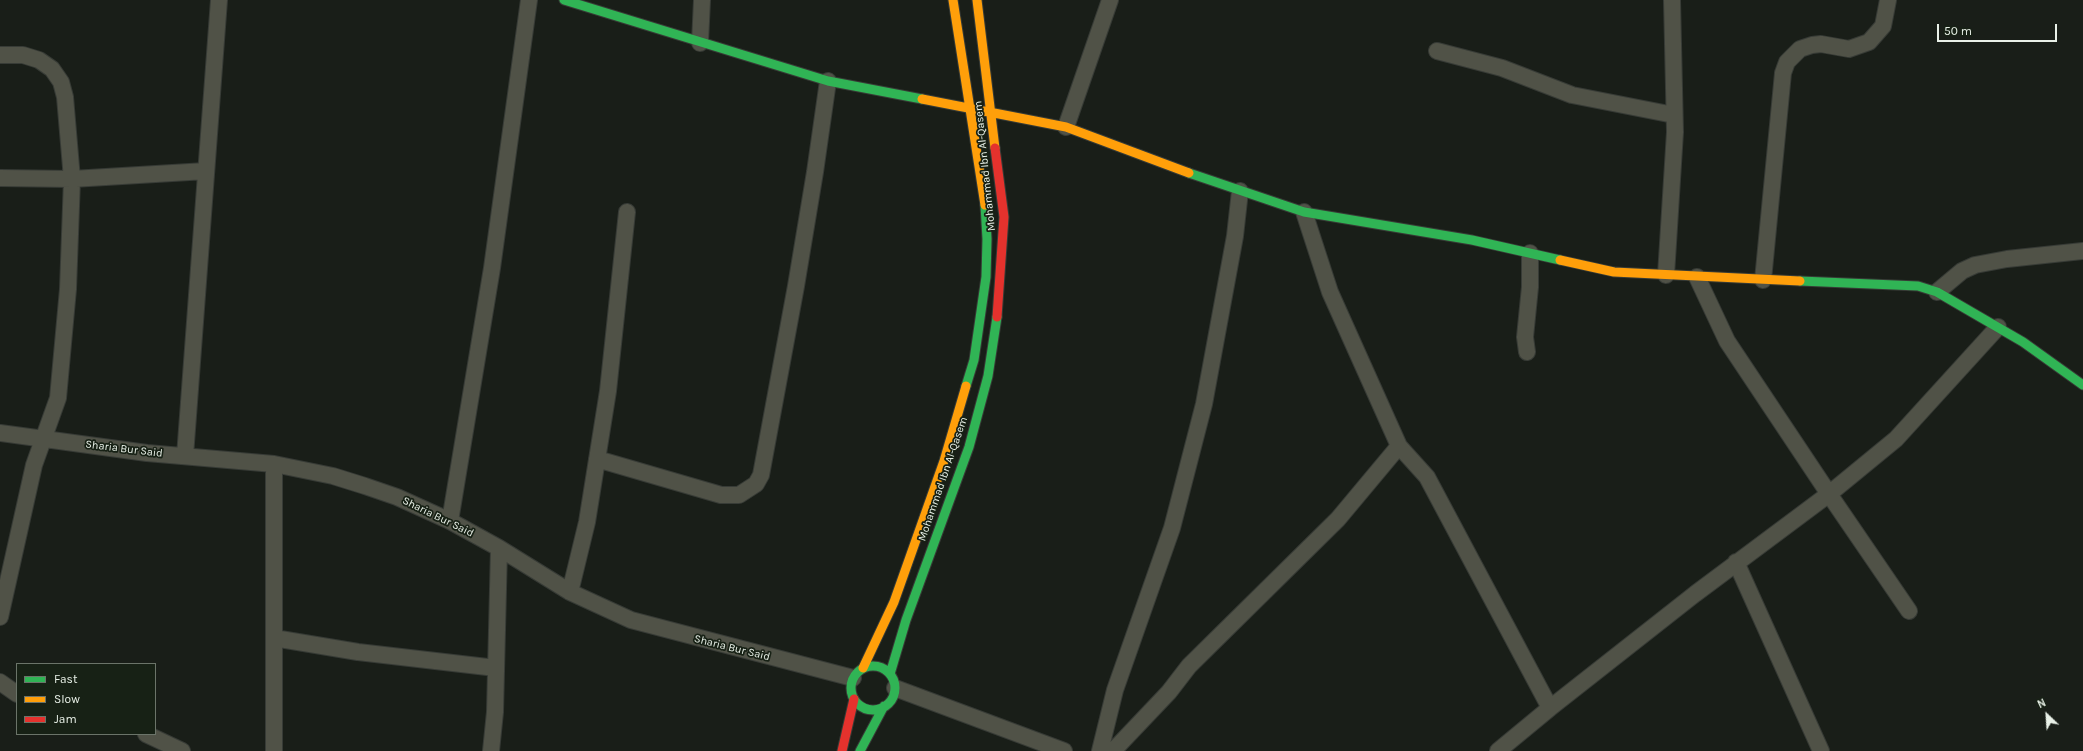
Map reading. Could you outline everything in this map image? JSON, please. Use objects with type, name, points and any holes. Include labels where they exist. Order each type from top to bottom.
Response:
[{"type":"main road","points":[[564,0],[700,43],[828,81],[1066,127],[1240,191],[1304,212],[1472,240],[1614,272],[1763,280],[1905,284],[1918,286],[1937,292],[1998,327],[2023,342],[2083,385]]},
{"type":"main road","name":"Mohammad Ibn Al-Qasem","points":[[858,673],[894,602],[920,531],[964,399],[975,353],[986,277],[987,239],[985,207],[953,0]]},
{"type":"main road","name":"Mohammad Ibn Al-Qasem","points":[[893,681],[906,620],[969,447],[988,376],[999,302],[1004,217],[977,0]]},
{"type":"main road","points":[[842,751],[854,699],[851,685],[858,673],[878,666],[893,681],[893,696],[884,706],[860,751]]},
{"type":"main road","points":[[854,699],[858,704],[871,710],[884,706]]},
{"type":"street","points":[[185,456],[219,0]]},
{"type":"street","points":[[450,521],[492,268],[529,0]]},
{"type":"street","points":[[700,43],[702,0]]},
{"type":"street","points":[[1066,127],[1110,0]]},
{"type":"street","points":[[1666,275],[1675,132],[1672,0]]},
{"type":"street","points":[[1763,280],[1783,73],[1787,62],[1800,49],[1812,45],[1821,44],[1849,49],[1869,42],[1883,26],[1888,0]]},
{"type":"street","points":[[1437,51],[1502,68],[1572,95],[1674,115]]},
{"type":"street","points":[[0,55],[23,55],[39,60],[52,69],[61,82],[65,97],[72,179],[68,289],[58,398],[34,465],[0,617]]},
{"type":"street","points":[[597,459],[721,495],[739,495],[756,484],[762,475],[795,294],[828,81]]},
{"type":"street","points":[[0,178],[72,179],[206,171]]},
{"type":"street","points":[[1100,751],[1115,690],[1172,528],[1204,404],[1235,236],[1240,191]]},
{"type":"street","points":[[570,592],[587,522],[608,391],[627,212]]},
{"type":"street","points":[[1304,212],[1330,292],[1399,446],[1427,477],[1550,708]]},
{"type":"street","points":[[1937,292],[1962,271],[1975,265],[2006,259],[2083,251]]},
{"type":"street","points":[[1527,352],[1525,337],[1530,287],[1530,253]]},
{"type":"street","points":[[1697,277],[1727,341],[1909,611]]},
{"type":"street","points":[[1498,751],[1550,708],[1736,562],[1829,494],[1896,439],[1998,327]]},
{"type":"street","name":"Sharia Bur Said","points":[[0,433],[185,456],[274,464],[333,476],[397,497],[450,521],[499,548],[570,592],[631,620],[858,673]]},
{"type":"street","points":[[1113,751],[1169,692],[1189,666],[1338,519],[1399,446]]},
{"type":"street","points":[[274,464],[274,751]]},
{"type":"street","points":[[491,751],[495,712],[499,548]]},
{"type":"street","points":[[1736,562],[1821,751]]},
{"type":"street","points":[[274,638],[358,652],[496,668]]},
{"type":"street","points":[[893,681],[1064,751]]},
{"type":"street","points":[[0,682],[16,693]]},
{"type":"street","points":[[148,735],[182,751]]},
{"type":"traffic: fast","points":[[564,0],[828,81],[922,99]]},
{"type":"traffic: fast","points":[[1189,173],[1304,212],[1472,240],[1560,260]]},
{"type":"traffic: fast","points":[[966,386],[974,360],[986,277],[987,239],[985,205]]},
{"type":"traffic: fast","points":[[1800,281],[1918,286],[1937,292],[2023,342],[2083,385]]},
{"type":"traffic: fast","points":[[890,674],[906,620],[969,447],[988,376],[997,317]]},
{"type":"traffic: fast","points":[[873,666],[885,670],[891,676],[895,688],[891,700],[885,706],[873,710],[861,706],[855,700],[851,688],[855,676],[861,670],[873,666]]},
{"type":"traffic: fast","points":[[860,751],[884,706]]},
{"type":"traffic: slow","points":[[953,0],[985,205]]},
{"type":"traffic: slow","points":[[977,0],[995,148]]},
{"type":"traffic: slow","points":[[922,99],[1066,127],[1189,173]]},
{"type":"traffic: slow","points":[[1560,260],[1614,272],[1800,281]]},
{"type":"traffic: slow","points":[[863,668],[894,602],[944,461],[966,386]]},
{"type":"traffic: jam","points":[[995,148],[1004,217],[997,317]]},
{"type":"traffic: jam","points":[[842,751],[854,699]]}]
